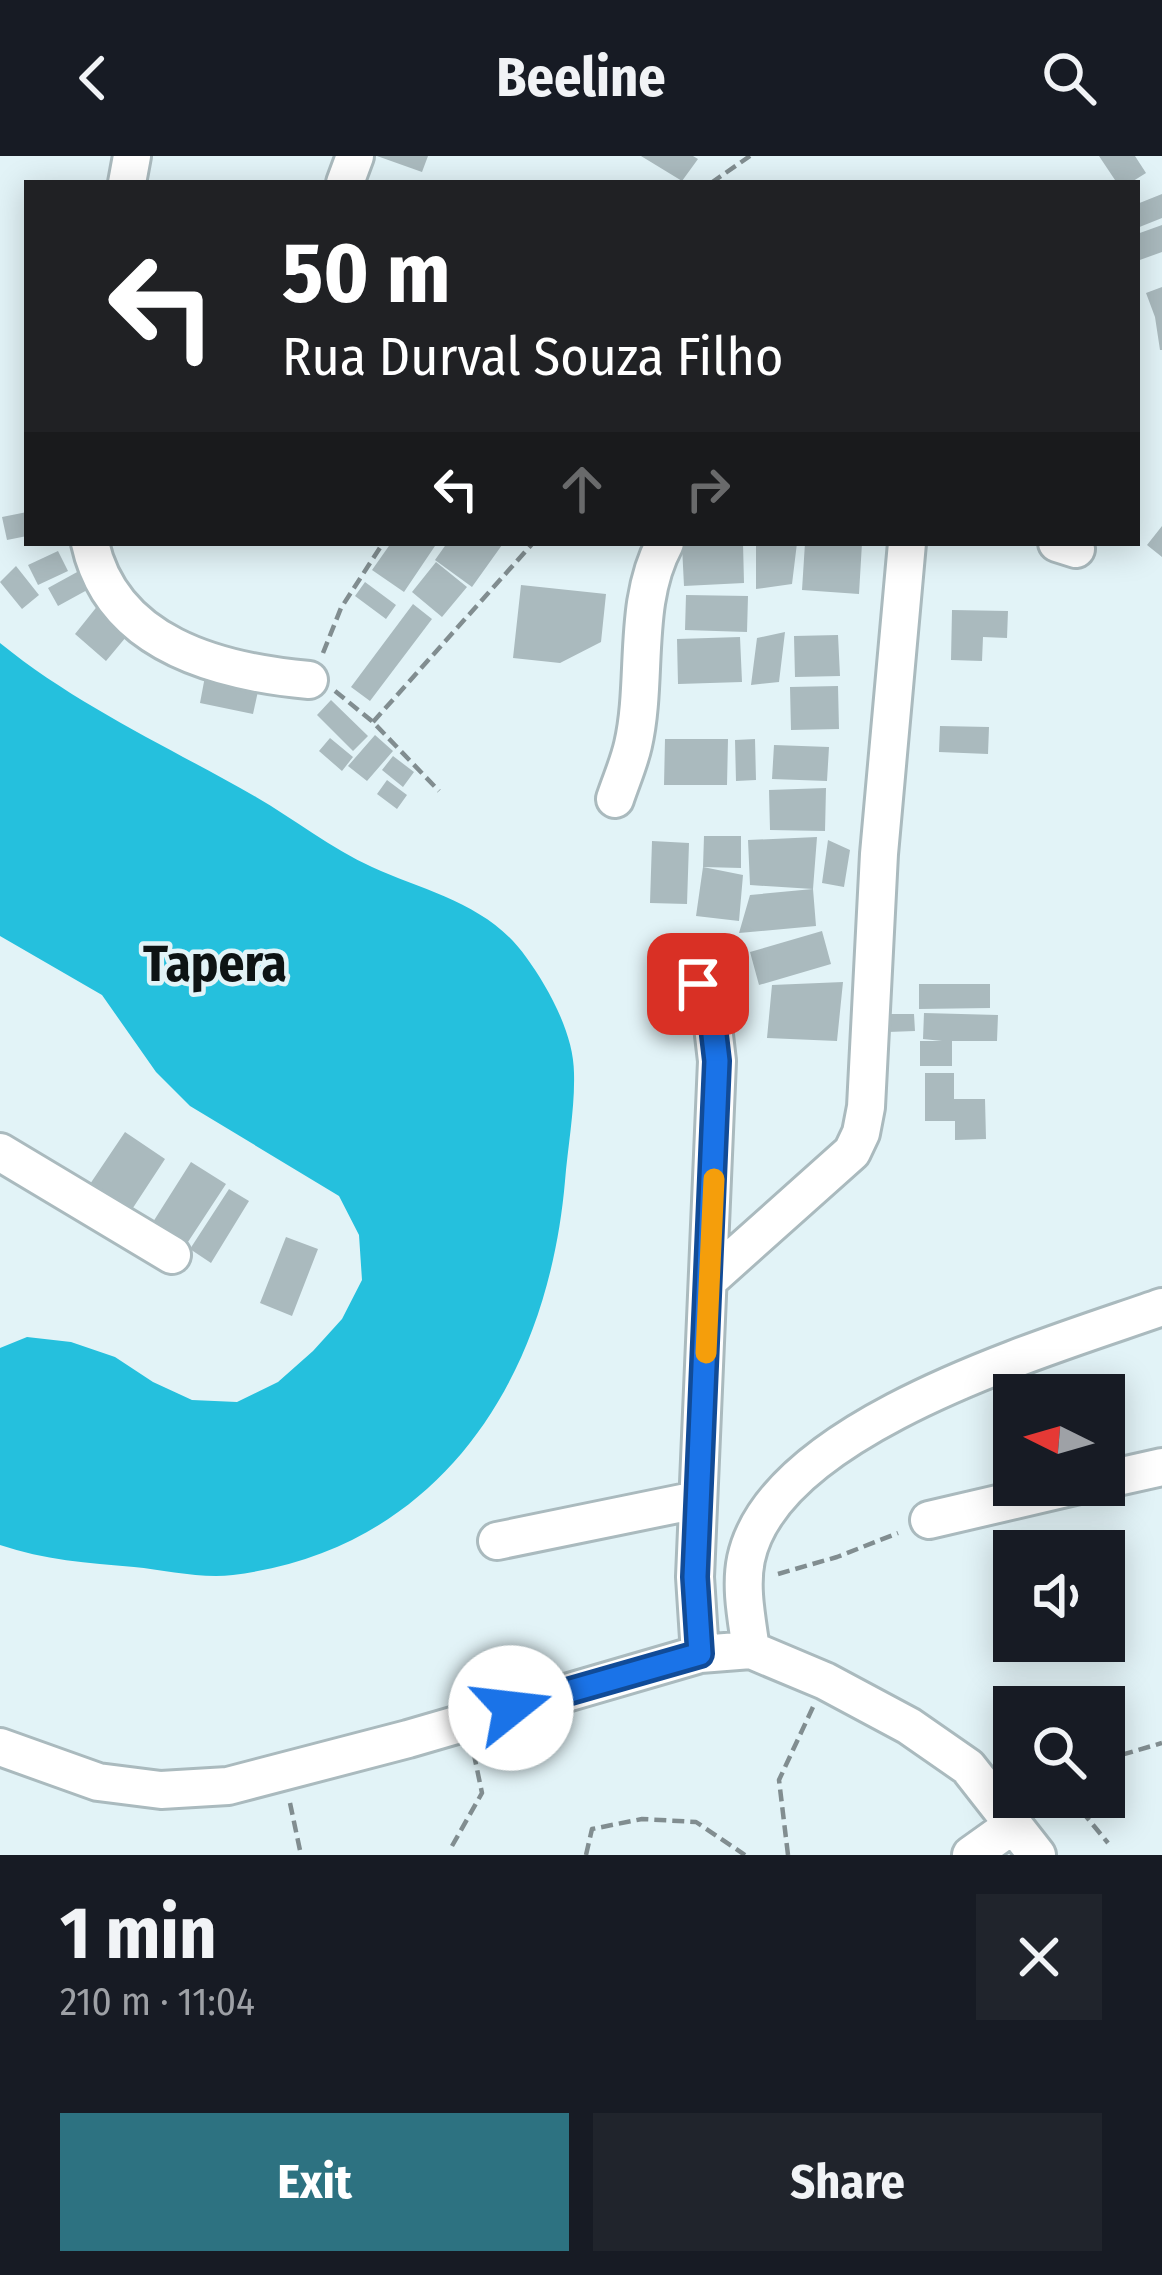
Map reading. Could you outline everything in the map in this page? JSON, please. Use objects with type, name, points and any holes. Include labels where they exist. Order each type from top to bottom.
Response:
[{"type":"street","points":[[91,546],[97,573],[120,607],[160,641],[262,674],[309,680]]},
{"type":"street","points":[[615,799],[633,745],[648,591],[663,546]]},
{"type":"street","points":[[711,1278],[852,1152],[861,1133],[878,854],[907,546]]},
{"type":"street","points":[[698,984],[712,1018],[717,1061],[695,1577],[700,1654]]},
{"type":"street","points":[[0,1152],[172,1255]]},
{"type":"street","points":[[751,1650],[744,1583],[747,1556],[775,1498],[826,1455],[895,1411],[998,1365],[1162,1307]]},
{"type":"street","points":[[1125,1475],[1162,1467]]},
{"type":"street","points":[[497,1541],[698,1500]]},
{"type":"street","points":[[929,1520],[993,1505]]},
{"type":"street","points":[[0,1747],[98,1782],[161,1790],[228,1786],[700,1654],[751,1650],[825,1681],[909,1726],[968,1767],[1037,1855]]},
{"type":"street","points":[[971,1855],[1013,1825]]},
{"type":"path","points":[[715,180],[750,156]]},
{"type":"path","points":[[381,546],[340,608],[309,680],[326,684],[373,722],[440,791]]},
{"type":"path","points":[[373,722],[530,546]]},
{"type":"path","points":[[744,1583],[837,1557],[929,1520]]},
{"type":"path","points":[[788,1855],[779,1780],[825,1681]]},
{"type":"path","points":[[452,1846],[482,1793],[466,1721]]},
{"type":"path","points":[[1125,1754],[1162,1743]]},
{"type":"path","points":[[284,1774],[301,1855]]},
{"type":"path","points":[[1087,1818],[1108,1843]]},
{"type":"path","points":[[586,1855],[592,1829],[643,1819],[696,1822],[745,1855]]},
{"type":"shaded area","points":[[0,643],[93,707],[256,797],[342,852],[456,902],[494,924],[534,969],[565,1027],[573,1058],[573,1100],[554,1253],[535,1322],[507,1385],[471,1442],[425,1491],[370,1530],[306,1559],[209,1576],[66,1560],[0,1545],[0,1348],[27,1337],[71,1342],[115,1357],[192,1400],[237,1402],[278,1382],[313,1351],[342,1319],[362,1280],[359,1235],[339,1196],[190,1106],[156,1072],[102,995],[0,936]]},
{"type":"building","points":[[377,156],[428,156],[422,172]]},
{"type":"building","points":[[641,156],[698,159],[680,180]]},
{"type":"building","points":[[1099,156],[1135,156],[1146,173],[1135,180],[1115,180]]},
{"type":"building","points":[[1162,194],[1162,218],[1140,227],[1140,203]]},
{"type":"building","points":[[1162,225],[1162,252],[1140,260],[1140,233]]},
{"type":"building","points":[[1162,287],[1162,350],[1160,350],[1146,293]]},
{"type":"building","points":[[24,513],[24,537],[7,540],[2,517]]},
{"type":"building","points":[[1162,526],[1162,557],[1147,545]]},
{"type":"building","points":[[389,546],[435,546],[404,592],[372,570]]},
{"type":"building","points":[[445,546],[501,546],[472,587],[435,560]]},
{"type":"building","points":[[682,546],[743,546],[744,583],[684,586]]},
{"type":"building","points":[[756,546],[797,546],[792,584],[756,589]]},
{"type":"building","points":[[805,546],[862,546],[859,594],[802,590]]},
{"type":"building","points":[[58,551],[68,571],[38,585],[28,565]]},
{"type":"building","points":[[436,562],[467,587],[442,617],[412,592]]},
{"type":"building","points":[[16,566],[39,595],[22,609],[0,582]]},
{"type":"building","points":[[79,571],[89,589],[58,606],[48,588]]},
{"type":"building","points":[[365,582],[396,605],[386,619],[355,596]]},
{"type":"building","points":[[521,585],[606,594],[601,642],[560,663],[513,658]]},
{"type":"building","points":[[686,595],[748,596],[747,632],[685,630]]},
{"type":"building","points":[[99,604],[131,631],[106,661],[75,634]]},
{"type":"building","points":[[413,604],[432,619],[370,701],[351,687]]},
{"type":"building","points":[[952,610],[1008,611],[1007,638],[983,637],[982,661],[951,660]]},
{"type":"building","points":[[785,632],[779,682],[751,685],[757,638]]},
{"type":"building","points":[[838,635],[840,676],[795,677],[794,636]]},
{"type":"building","points":[[740,637],[742,682],[678,684],[677,639]]},
{"type":"building","points":[[206,671],[260,682],[253,714],[200,703]]},
{"type":"building","points":[[838,686],[839,729],[791,730],[790,687]]},
{"type":"building","points":[[331,700],[368,736],[353,751],[317,715]]},
{"type":"building","points":[[940,726],[989,727],[988,754],[939,752]]},
{"type":"building","points":[[375,735],[393,751],[367,781],[348,766]]},
{"type":"building","points":[[330,738],[353,757],[342,771],[319,751]]},
{"type":"building","points":[[665,739],[728,739],[727,785],[664,785]]},
{"type":"building","points":[[755,739],[756,780],[736,781],[735,740]]},
{"type":"building","points":[[774,745],[829,747],[827,781],[772,779]]},
{"type":"building","points":[[393,756],[414,772],[403,787],[382,770]]},
{"type":"building","points":[[387,780],[407,795],[397,809],[377,794]]},
{"type":"building","points":[[826,788],[825,831],[770,830],[769,790]]},
{"type":"building","points":[[704,836],[741,836],[741,868],[703,867]]},
{"type":"building","points":[[817,837],[813,889],[750,885],[748,840]]},
{"type":"building","points":[[828,840],[850,850],[844,887],[822,883]]},
{"type":"building","points":[[652,841],[689,843],[687,904],[650,903]]},
{"type":"building","points":[[703,867],[743,875],[739,921],[696,916]]},
{"type":"building","points":[[813,889],[816,926],[739,933],[750,895]]},
{"type":"building","points":[[822,931],[831,964],[759,985],[750,952]]},
{"type":"building","points":[[843,982],[837,1041],[767,1038],[772,985]]},
{"type":"building","points":[[919,984],[990,984],[990,1008],[919,1009]]},
{"type":"building","points":[[924,1013],[998,1015],[997,1041],[952,1041],[952,1066],[920,1066],[920,1041],[942,1041],[923,1039]]},
{"type":"building","points":[[887,1014],[914,1014],[915,1031],[888,1032]]},
{"type":"building","points":[[925,1073],[954,1073],[954,1099],[985,1099],[986,1139],[955,1140],[955,1121],[925,1121]]},
{"type":"building","points":[[125,1132],[165,1159],[127,1217],[86,1190]]},
{"type":"building","points":[[191,1162],[226,1184],[186,1245],[153,1222]]},
{"type":"building","points":[[229,1189],[249,1201],[211,1263],[190,1249]]},
{"type":"building","points":[[286,1237],[318,1249],[292,1316],[260,1303]]},
{"type":"slow traffic","points":[[706,1353],[714,1179]]},
{"type":"district","name":"Tapera","points":[[215,964]]},
{"type":"route","points":[[511,1708],[700,1654],[695,1577],[717,1061],[712,1018],[698,984]]}]
